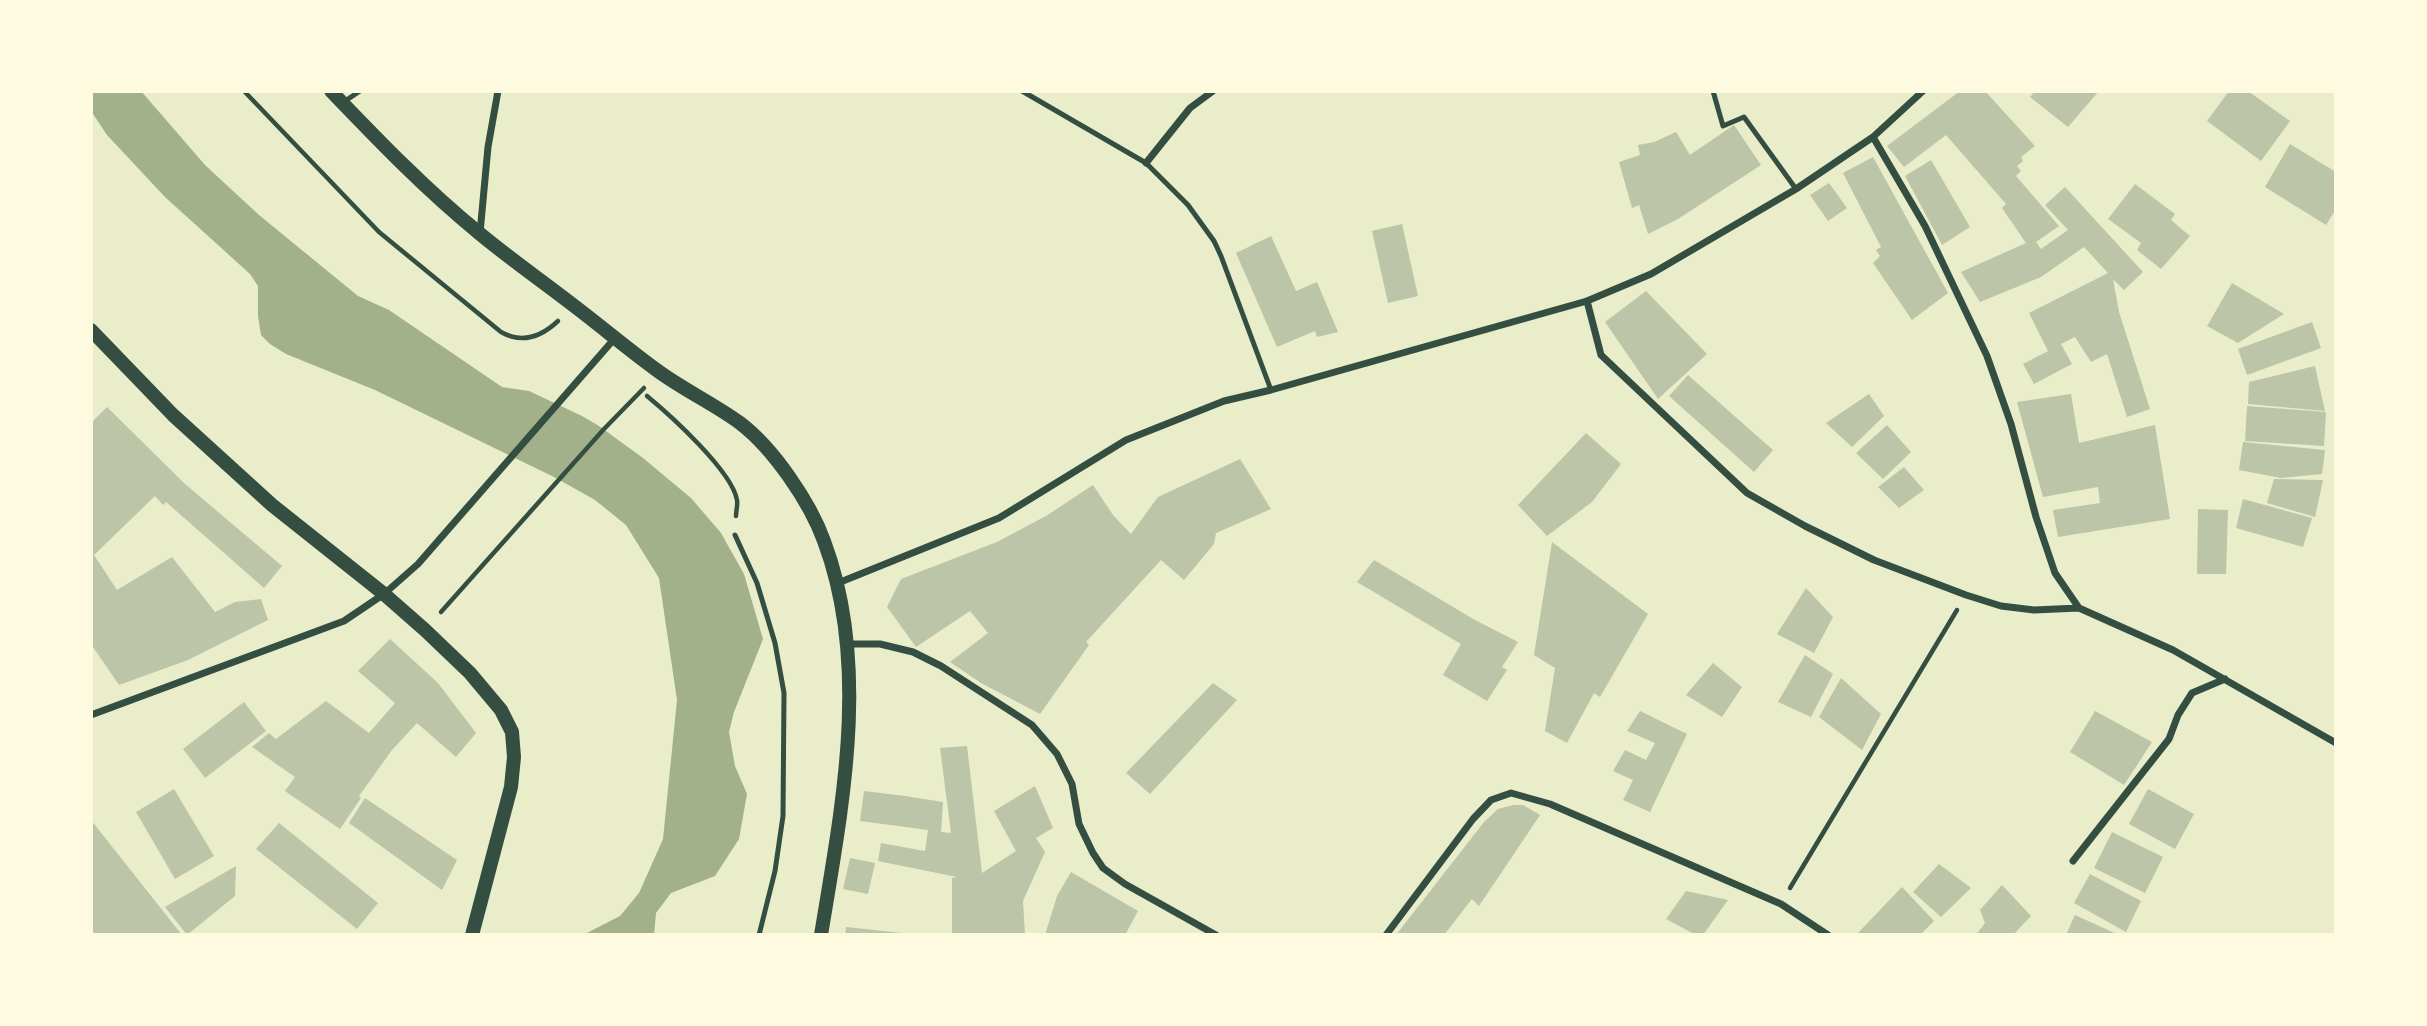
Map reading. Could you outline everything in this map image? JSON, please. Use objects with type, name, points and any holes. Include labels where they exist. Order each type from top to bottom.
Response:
[{"type":"main road","points":[[331,91],[433,194],[480,234],[660,372],[742,424],[778,462],[802,495],[824,539],[838,583],[846,644],[850,718],[844,796],[821,935]]},
{"type":"main road","points":[[91,330],[173,415],[272,505],[425,630],[470,673],[501,710],[512,732],[514,757],[511,787],[472,935]]},
{"type":"street","points":[[480,234],[488,147],[498,91]]},
{"type":"street","points":[[1146,163],[1190,108],[1213,91]]},
{"type":"street","points":[[838,583],[999,518],[1126,440],[1223,401],[1271,390],[1587,301],[1651,274],[1796,190],[1873,137],[1923,91]]},
{"type":"street","points":[[1873,137],[1925,226],[1987,356],[2011,424],[2036,517],[2055,573],[2079,608]]},
{"type":"street","points":[[1587,301],[1601,355],[1747,493],[1805,526],[1874,560],[1966,595],[2001,606],[2034,610],[2079,608],[2173,650],[2336,743]]},
{"type":"street","points":[[91,715],[344,621],[384,594],[418,564],[615,338]]},
{"type":"street","points":[[846,644],[880,644],[913,652],[941,666],[1032,725],[1057,754],[1072,785],[1079,824],[1103,868],[1125,884],[1216,935]]},
{"type":"street","points":[[2073,861],[2169,739],[2178,715],[2192,693],[2225,679]]},
{"type":"street","points":[[1386,935],[1473,819],[1491,800],[1511,793],[1574,814],[1781,904],[1828,935]]},
{"type":"lane","points":[[342,102],[360,91]]},
{"type":"lane","points":[[1022,91],[1146,163],[1188,205],[1214,241],[1271,390]]},
{"type":"lane","points":[[1713,91],[1723,126],[1744,117],[1796,190]]},
{"type":"lane","points":[[734,535],[757,583],[775,643],[784,693],[783,816],[775,871],[759,935]]},
{"type":"path","points":[[244,91],[379,232],[500,332],[513,339],[534,337],[551,328],[574,306]]},
{"type":"path","points":[[425,630],[604,429],[660,372]]},
{"type":"path","points":[[642,391],[670,415],[721,470],[737,499],[734,535]]},
{"type":"path","points":[[1781,904],[1966,595]]},
{"type":"shaded area","points":[[91,91],[141,91],[205,165],[259,215],[358,296],[389,310],[502,387],[529,391],[599,426],[691,498],[721,533],[744,574],[763,639],[734,712],[729,732],[735,766],[747,794],[739,839],[715,876],[671,893],[656,913],[654,935],[583,935],[620,916],[639,893],[663,839],[677,700],[659,578],[626,525],[595,500],[554,477],[375,390],[286,354],[270,344],[261,335],[258,286],[250,274],[165,197],[107,135],[91,111]]},
{"type":"building","points":[[1960,91],[1985,91],[2035,146],[2021,157],[2023,161],[2017,166],[2021,171],[2016,176],[2059,226],[2036,242],[2041,249],[2068,230],[2045,205],[2065,187],[2143,272],[2124,290],[2113,279],[2119,312],[2150,409],[2127,417],[2107,354],[2091,362],[2075,337],[2061,344],[2072,364],[2034,384],[2023,364],[2048,351],[2029,313],[2108,273],[2084,247],[2041,277],[1980,302],[1961,272],[2026,243],[2002,208],[2006,204],[1946,135],[1904,167],[1887,146]]},
{"type":"building","points":[[2035,91],[2099,91],[2068,127],[2030,97]]},
{"type":"building","points":[[2229,91],[2248,91],[2290,121],[2261,161],[2207,121]]},
{"type":"building","points":[[1734,125],[1761,165],[1678,219],[1648,234],[1639,205],[1632,208],[1619,162],[1640,155],[1638,145],[1654,142],[1676,132],[1690,155]]},
{"type":"building","points":[[2290,144],[2336,172],[2336,209],[2326,225],[2265,187]]},
{"type":"building","points":[[1873,157],[1948,293],[1912,320],[1873,263],[1880,256],[1876,250],[1881,247],[1843,173]]},
{"type":"building","points":[[1931,160],[1970,227],[1942,245],[1905,176]]},
{"type":"building","points":[[1829,183],[1847,208],[1828,221],[1810,195]]},
{"type":"building","points":[[2135,184],[2175,214],[2171,220],[2190,236],[2161,269],[2137,250],[2141,243],[2108,219]]},
{"type":"building","points":[[1402,224],[1418,296],[1388,303],[1372,231]]},
{"type":"building","points":[[1271,236],[1296,291],[1317,282],[1338,332],[1317,337],[1315,331],[1277,347],[1236,253]]},
{"type":"building","points":[[2232,283],[2284,314],[2238,343],[2207,326]]},
{"type":"building","points":[[1646,291],[1707,354],[1658,399],[1605,322]]},
{"type":"building","points":[[2312,322],[2321,348],[2247,375],[2238,349]]},
{"type":"building","points":[[2315,366],[2325,411],[2248,404],[2249,382]]},
{"type":"building","points":[[1688,375],[1773,450],[1754,472],[1669,396]]},
{"type":"building","points":[[1869,394],[1884,416],[1852,447],[1826,423]]},
{"type":"building","points":[[2071,394],[2079,443],[2155,425],[2170,519],[2058,537],[2053,510],[2100,503],[2098,487],[2043,497],[2017,402]]},
{"type":"building","points":[[2247,406],[2326,412],[2324,446],[2245,441]]},
{"type":"building","points":[[107,407],[185,484],[282,566],[264,588],[166,502],[163,505],[155,496],[94,555],[117,590],[172,557],[215,612],[235,602],[261,599],[268,620],[188,660],[119,685],[91,644],[91,423]]},
{"type":"building","points":[[1887,425],[1911,452],[1883,479],[1856,453]]},
{"type":"building","points":[[1586,433],[1621,464],[1592,502],[1547,536],[1518,505]]},
{"type":"building","points":[[2243,442],[2325,450],[2322,474],[2281,478],[2239,470]]},
{"type":"building","points":[[1240,459],[1271,509],[1216,533],[1214,544],[1184,580],[1161,560],[1086,642],[1089,645],[1040,714],[981,683],[950,662],[988,633],[970,611],[916,647],[887,607],[901,579],[997,542],[1046,516],[1093,485],[1113,515],[1131,534],[1158,497]]},
{"type":"building","points":[[1904,467],[1924,490],[1899,508],[1878,487]]},
{"type":"building","points":[[2274,479],[2323,480],[2315,517],[2267,503]]},
{"type":"building","points":[[2243,499],[2312,518],[2303,547],[2236,528]]},
{"type":"building","points":[[2198,509],[2228,510],[2226,574],[2197,574]]},
{"type":"building","points":[[1552,542],[1648,614],[1600,697],[1594,693],[1567,743],[1545,731],[1555,668],[1534,655]]},
{"type":"building","points":[[1374,560],[1475,620],[1518,642],[1502,667],[1507,670],[1487,701],[1443,675],[1461,644],[1357,582]]},
{"type":"building","points":[[1806,588],[1833,617],[1814,653],[1777,634]]},
{"type":"building","points":[[390,639],[438,683],[476,733],[456,757],[417,723],[392,750],[359,796],[361,798],[340,829],[285,791],[295,777],[252,747],[269,733],[276,739],[326,701],[369,733],[395,703],[358,671]]},
{"type":"building","points":[[1805,655],[1833,674],[1811,717],[1778,702]]},
{"type":"building","points":[[1713,663],[1742,687],[1722,717],[1686,695]]},
{"type":"building","points":[[1841,678],[1881,714],[1862,750],[1819,717]]},
{"type":"building","points":[[1213,683],[1237,700],[1150,794],[1126,773]]},
{"type":"building","points":[[244,702],[266,731],[205,778],[183,749]]},
{"type":"building","points":[[1640,711],[1687,734],[1650,812],[1623,800],[1633,780],[1613,771],[1625,750],[1646,760],[1655,743],[1627,731]]},
{"type":"building","points":[[2095,711],[2152,742],[2124,785],[2070,752]]},
{"type":"building","points":[[967,746],[982,873],[1016,851],[994,811],[1035,786],[1053,828],[1036,838],[1045,852],[1023,901],[1025,935],[952,935],[952,878],[957,877],[878,861],[881,843],[925,851],[928,830],[860,821],[864,791],[905,796],[943,802],[941,832],[951,833],[940,748]]},
{"type":"building","points":[[174,789],[214,856],[175,879],[136,812]]},
{"type":"building","points":[[2148,789],[2194,814],[2175,849],[2129,824]]},
{"type":"building","points":[[365,798],[457,860],[442,890],[349,823]]},
{"type":"building","points":[[1523,805],[1540,815],[1479,906],[1472,899],[1444,935],[1396,935],[1484,822],[1498,809]]},
{"type":"building","points":[[91,820],[182,935],[91,935]]},
{"type":"building","points":[[279,823],[378,903],[357,929],[256,849]]},
{"type":"building","points":[[2112,832],[2163,857],[2145,893],[2094,868]]},
{"type":"building","points":[[850,858],[875,863],[868,894],[843,889]]},
{"type":"building","points":[[1939,864],[1971,888],[1941,917],[1913,892]]},
{"type":"building","points":[[236,866],[235,896],[187,935],[165,907]]},
{"type":"building","points":[[1071,872],[1138,911],[1125,935],[1045,935],[1057,896]]},
{"type":"building","points":[[2090,874],[2141,901],[2126,932],[2074,903]]},
{"type":"building","points":[[2002,885],[2031,916],[2013,935],[1976,935],[1985,923],[1980,910]]},
{"type":"building","points":[[1902,887],[1934,921],[1920,935],[1856,935]]},
{"type":"building","points":[[1686,891],[1728,900],[1703,935],[1696,935],[1666,919]]},
{"type":"building","points":[[2075,915],[2119,935],[2066,935]]},
{"type":"building","points":[[846,927],[902,933],[902,935],[845,935]]}]
